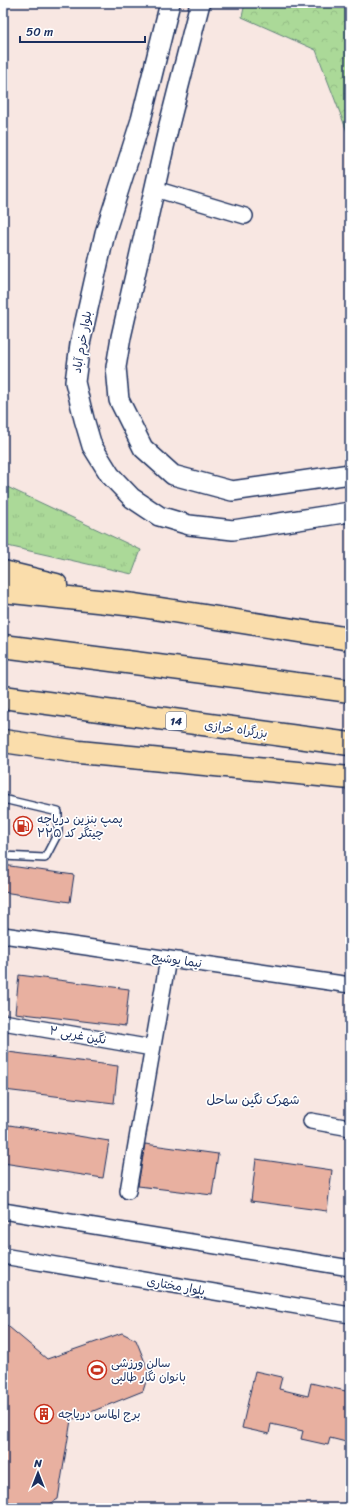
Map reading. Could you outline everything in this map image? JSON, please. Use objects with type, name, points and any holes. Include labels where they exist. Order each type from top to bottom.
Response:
[{"type":"highway","points":[[3,572],[135,605]]},
{"type":"highway","points":[[3,591],[135,605],[350,639]]},
{"type":"highway","points":[[3,646],[350,691]]},
{"type":"highway","name":"بزرگراه خرازی","points":[[3,697],[350,744]]},
{"type":"highway","points":[[3,740],[79,752],[350,778]]},
{"type":"highway","points":[[3,751],[79,752]]},
{"type":"street","name":"بلوار خرم آباد","points":[[170,3],[141,120],[105,233],[80,344],[75,382],[92,446],[110,475],[132,498],[159,516],[189,525],[233,530],[350,512]]},
{"type":"street","points":[[200,3],[169,125],[121,338],[116,367],[119,400],[142,448],[173,475],[232,491],[350,474]]},
{"type":"street","points":[[141,120],[169,125]]},
{"type":"street","points":[[155,189],[245,216]]},
{"type":"street","name":"نیما یوشیج","points":[[3,935],[350,985]]},
{"type":"street","points":[[128,1191],[168,959]]},
{"type":"street","name":"نگین غربی ۲","points":[[3,1022],[152,1048]]},
{"type":"street","points":[[311,1121],[350,1128]]},
{"type":"street","points":[[3,1211],[350,1268]]},
{"type":"street","name":"بلوار مختاری","points":[[3,1256],[350,1315]]},
{"type":"lane","points":[[3,799],[58,812],[58,833],[45,858],[3,856]]},
{"type":"green space","points":[[245,3],[350,3],[350,134],[348,134],[316,50],[242,17]]},
{"type":"green space","points":[[3,485],[141,550],[132,574],[3,545]]},
{"type":"building","points":[[3,865],[74,875],[70,902],[3,892]]},
{"type":"building","points":[[19,975],[129,989],[125,1026],[15,1013]]},
{"type":"building","points":[[8,1052],[118,1066],[114,1103],[4,1090]]},
{"type":"building","points":[[3,1124],[109,1141],[103,1178],[3,1163]]},
{"type":"building","points":[[145,1144],[218,1154],[212,1195],[138,1186]]},
{"type":"building","points":[[256,1159],[332,1170],[327,1211],[251,1201]]},
{"type":"building","name":"برج الماس دریاچه","points":[[3,1322],[47,1359],[122,1333],[136,1340],[149,1372],[143,1391],[71,1420],[58,1499],[43,1508],[3,1501],[3,1428],[6,1409],[3,1407]]},
{"type":"building","points":[[255,1371],[282,1377],[279,1389],[308,1396],[311,1383],[350,1392],[350,1443],[330,1438],[328,1445],[301,1439],[303,1431],[271,1424],[269,1434],[242,1428]]},
{"type":"place","name":"پمپ بنزین دریاچه چیتگر کد ۲۲۵","points":[[23,826]]},
{"type":"place","name":"سالن ورزشی بانوان نگار طالبی","points":[[97,1370]]},
{"type":"place","name":"برج الماس دریاچه","points":[[44,1414]]},
{"type":"district","name":"شهرک نگین ساحل","points":[[253,1099]]}]
